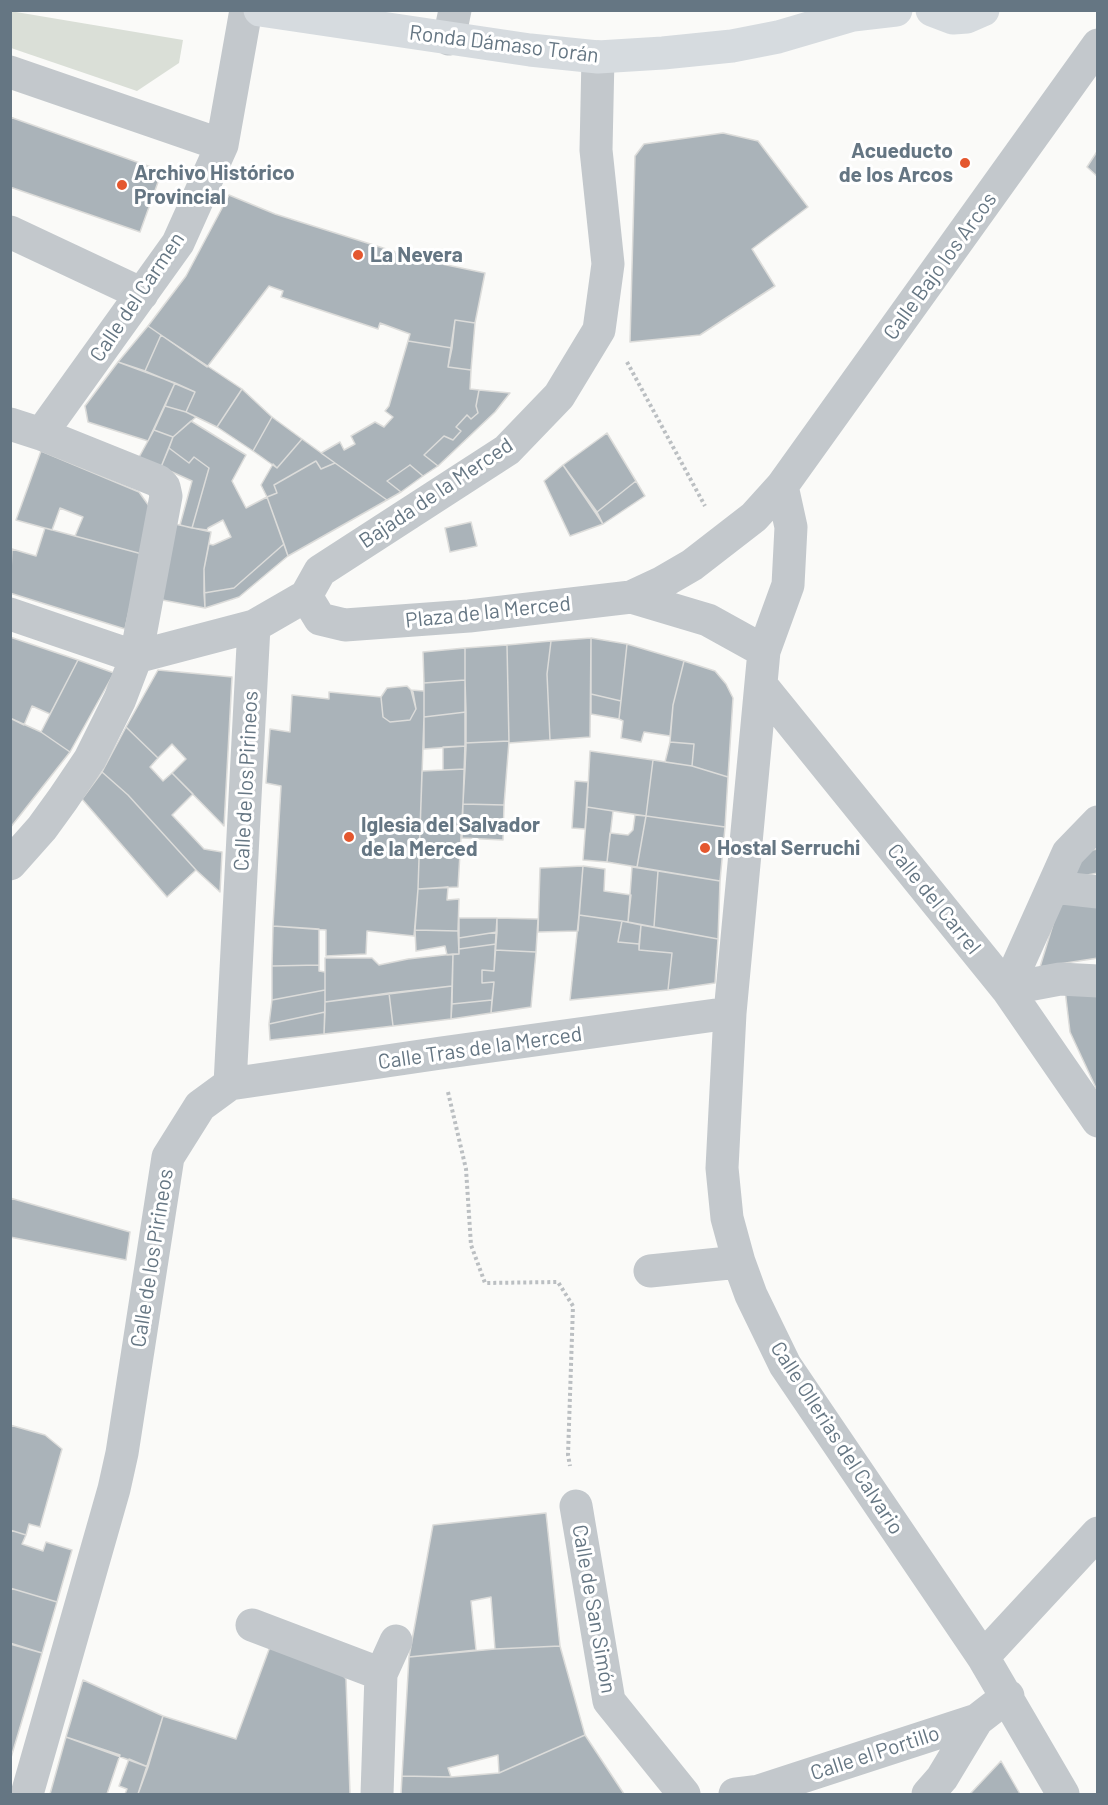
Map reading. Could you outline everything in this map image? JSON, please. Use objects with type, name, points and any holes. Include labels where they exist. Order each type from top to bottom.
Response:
[{"type":"main road","name":"Ronda Dámaso Torán","points":[[260,10],[452,25],[530,50],[598,57],[732,46],[778,37],[855,13],[896,10]]},
{"type":"main road","points":[[932,10],[953,18],[968,17],[982,10]]},
{"type":"street","name":"Calle del Carmen","points":[[42,434],[178,243],[222,146],[246,10]]},
{"type":"street","name":"Calle Bajo los Arcos","points":[[782,486],[1098,45]]},
{"type":"street","name":"Bajada de la Merced","points":[[306,596],[320,571],[507,450],[559,396],[599,330],[608,264],[596,150],[598,57]]},
{"type":"street","points":[[10,72],[222,146]]},
{"type":"street","points":[[10,232],[142,294]]},
{"type":"street","points":[[10,424],[42,434],[158,481],[164,487],[166,496],[136,657],[120,699],[90,759],[42,828],[10,864]]},
{"type":"street","points":[[765,651],[788,585],[790,527],[782,486]]},
{"type":"street","name":"Plaza de la Merced","points":[[306,596],[320,619],[345,625],[469,616],[631,597],[661,584],[692,565],[754,517],[782,486]]},
{"type":"street","points":[[10,614],[136,657],[254,626],[306,596]]},
{"type":"street","name":"Plaza de la Merced","points":[[631,597],[708,620],[765,651]]},
{"type":"street","name":"Calle de los Pirineos","points":[[27,1794],[116,1480],[168,1157],[200,1106],[230,1084],[254,626]]},
{"type":"street","name":"Calle Ollerias del Calvario","points":[[765,651],[730,1014],[723,1177],[727,1218],[751,1295],[785,1365],[983,1657],[1008,1696],[1063,1794]]},
{"type":"street","name":"Calle del Carrel","points":[[761,685],[1006,989],[1098,1121]]},
{"type":"street","points":[[1006,989],[1068,854],[1098,822]]},
{"type":"street","points":[[1053,887],[1098,892]]},
{"type":"street","points":[[1006,989],[1060,980],[1098,981]]},
{"type":"street","name":"Calle Tras de la Merced","points":[[230,1084],[730,1014]]},
{"type":"street","points":[[650,1271],[739,1262]]},
{"type":"street","name":"Calle de San Simón","points":[[576,1506],[609,1701],[684,1794]]},
{"type":"street","points":[[983,1657],[1098,1533]]},
{"type":"street","points":[[252,1625],[381,1674]]},
{"type":"street","points":[[377,1794],[381,1674],[396,1641]]},
{"type":"street","name":"Calle el Portillo","points":[[735,1794],[759,1791],[977,1720],[1008,1696]]},
{"type":"street","points":[[928,1794],[942,1778],[977,1720]]},
{"type":"path","points":[[622,352],[689,476]]},
{"type":"path","points":[[441,1053],[466,1169],[471,1245],[485,1283],[558,1282],[573,1306],[568,1455],[576,1506]]},
{"type":"shaded area","points":[[10,11],[183,40],[179,63],[137,91],[11,48]]},
{"type":"building","points":[[10,117],[162,171],[140,232],[10,187]]},
{"type":"building","points":[[723,133],[758,141],[808,207],[752,249],[775,286],[700,335],[630,342],[635,156],[644,144]]},
{"type":"building","points":[[1098,150],[1098,177],[1087,167]]},
{"type":"building","points":[[229,195],[275,214],[418,259],[485,273],[475,323],[455,320],[452,348],[408,341],[410,334],[380,323],[378,329],[281,297],[283,291],[269,286],[207,367],[148,326],[186,276]]},
{"type":"building","points":[[455,320],[475,323],[471,370],[448,367]]},
{"type":"building","points":[[148,326],[161,335],[145,371],[118,362]]},
{"type":"building","points":[[161,335],[242,389],[217,427],[186,412],[195,392],[145,371]]},
{"type":"building","points":[[408,341],[452,348],[448,367],[471,370],[470,389],[479,390],[476,406],[478,413],[471,419],[467,415],[456,427],[461,431],[453,440],[444,436],[424,455],[438,466],[423,476],[410,465],[387,481],[401,492],[387,500],[321,453],[340,442],[344,450],[355,444],[351,436],[375,422],[384,427],[393,417],[385,411],[389,406]]},
{"type":"building","points":[[118,362],[175,383],[148,441],[88,422],[85,406]]},
{"type":"building","points":[[175,383],[195,392],[186,412],[165,406]]},
{"type":"building","points":[[242,389],[272,417],[253,451],[217,427]]},
{"type":"building","points":[[479,390],[510,393],[495,412],[438,466],[424,455],[444,436],[453,440],[461,431],[456,427],[467,415],[471,419],[478,413],[476,406]]},
{"type":"building","points":[[165,406],[196,417],[173,437],[154,430]]},
{"type":"building","points":[[272,417],[302,439],[277,468],[253,451]]},
{"type":"building","points":[[191,421],[246,455],[232,481],[246,508],[267,497],[284,544],[234,588],[204,593],[204,569],[209,544],[213,545],[231,537],[223,520],[207,530],[192,528],[209,468],[194,457],[189,463],[169,448],[173,437]]},
{"type":"building","points":[[154,430],[173,437],[161,467],[138,459]]},
{"type":"building","points":[[607,433],[636,481],[597,512],[563,465]]},
{"type":"building","points":[[302,439],[335,463],[321,469],[316,461],[274,485],[277,493],[267,497],[261,485],[273,464],[277,468]]},
{"type":"building","points":[[169,448],[189,463],[194,457],[209,468],[192,528],[180,525],[192,481],[161,467]]},
{"type":"building","points":[[41,451],[139,492],[149,506],[142,554],[75,536],[83,517],[60,508],[52,530],[16,520]]},
{"type":"building","points":[[316,461],[321,469],[335,463],[387,500],[288,556],[267,497],[277,493],[274,485]]},
{"type":"building","points":[[410,465],[423,476],[401,492],[387,481]]},
{"type":"building","points":[[563,465],[603,524],[570,536],[544,481]]},
{"type":"building","points":[[636,481],[645,496],[603,524],[597,512]]},
{"type":"building","points":[[471,522],[477,546],[450,552],[445,528]]},
{"type":"building","points":[[175,524],[211,532],[204,569],[205,608],[157,599]]},
{"type":"building","points":[[45,528],[142,554],[125,629],[10,593],[12,549],[36,556]]},
{"type":"building","points":[[284,544],[288,556],[239,597],[205,608],[204,593],[234,588]]},
{"type":"building","points":[[10,637],[78,660],[50,714],[32,706],[24,725],[10,718]]},
{"type":"building","points":[[591,638],[590,737],[550,740],[547,674],[551,641]]},
{"type":"building","points":[[591,638],[627,644],[621,701],[591,694]]},
{"type":"building","points":[[551,641],[547,674],[550,740],[509,743],[507,645]]},
{"type":"building","points":[[627,644],[684,661],[673,705],[670,736],[644,732],[641,742],[621,738],[623,721],[619,719]]},
{"type":"building","points":[[507,645],[509,741],[465,743],[465,648]]},
{"type":"building","points":[[465,648],[465,680],[424,683],[423,652]]},
{"type":"building","points":[[78,660],[114,673],[70,752],[41,732]]},
{"type":"building","points":[[684,661],[715,671],[726,684],[733,698],[728,777],[692,766],[694,744],[670,742],[673,705]]},
{"type":"building","points":[[158,670],[232,677],[224,826],[172,773],[186,759],[172,744],[158,758],[126,727]]},
{"type":"building","points":[[465,680],[466,712],[424,717],[424,683]]},
{"type":"building","points":[[407,686],[413,692],[416,709],[410,720],[390,722],[383,717],[381,697],[387,688]]},
{"type":"building","name":"Iglesia del Salvador de la Merced","points":[[411,690],[424,691],[418,889],[414,936],[367,931],[366,954],[326,956],[326,930],[273,926],[281,786],[266,783],[270,729],[290,732],[292,695],[329,699],[329,692],[381,697],[383,717],[390,722],[410,720],[416,709]]},
{"type":"building","points":[[591,694],[621,701],[619,719],[591,714]]},
{"type":"building","points":[[466,712],[466,746],[424,749],[424,717]]},
{"type":"building","points":[[10,718],[41,732],[70,752],[10,828]]},
{"type":"building","points":[[126,727],[158,758],[150,767],[163,781],[172,773],[193,794],[172,815],[204,849],[222,852],[220,892],[196,870],[128,795],[102,772]]},
{"type":"building","points":[[509,741],[504,805],[463,804],[465,743]]},
{"type":"building","points":[[670,742],[694,744],[692,766],[665,762]]},
{"type":"building","points":[[466,746],[465,769],[443,770],[443,747]]},
{"type":"building","points":[[590,751],[653,760],[646,816],[587,807]]},
{"type":"building","points":[[653,760],[692,766],[728,777],[725,827],[646,816]]},
{"type":"building","points":[[465,769],[458,887],[418,889],[422,771]]},
{"type":"building","points":[[102,772],[128,795],[196,870],[167,897],[82,799]]},
{"type":"building","points":[[575,781],[588,782],[585,829],[572,828]]},
{"type":"building","points":[[463,804],[504,805],[503,840],[462,838]]},
{"type":"building","points":[[587,807],[613,811],[607,862],[583,860]]},
{"type":"building","points":[[635,815],[646,816],[637,867],[607,862],[610,833],[628,835],[633,830]]},
{"type":"building","points":[[646,816],[725,827],[720,881],[637,867]]},
{"type":"building","points":[[1098,849],[1098,873],[1066,879],[1085,851]]},
{"type":"building","points":[[583,866],[578,931],[538,932],[540,868]]},
{"type":"building","points":[[583,866],[605,869],[604,891],[631,895],[628,922],[579,915]]},
{"type":"building","points":[[632,867],[658,871],[654,927],[628,922]]},
{"type":"building","points":[[658,871],[720,881],[718,939],[654,927]]},
{"type":"building","points":[[448,887],[447,900],[459,899],[458,931],[415,930],[418,889]]},
{"type":"building","points":[[1062,895],[1098,902],[1098,958],[1040,967]]},
{"type":"building","points":[[579,915],[622,921],[618,942],[639,944],[639,950],[672,953],[668,990],[570,1000]]},
{"type":"building","points":[[459,918],[497,918],[497,932],[459,938]]},
{"type":"building","points":[[497,918],[538,919],[536,952],[495,950]]},
{"type":"building","points":[[622,921],[641,925],[639,944],[618,942]]},
{"type":"building","points":[[641,925],[718,939],[715,983],[668,990],[672,953],[639,950]]},
{"type":"building","points":[[273,926],[319,929],[319,965],[272,966]]},
{"type":"building","points":[[415,930],[458,931],[459,954],[447,955],[445,946],[416,951]]},
{"type":"building","points":[[497,932],[496,944],[459,949],[459,938]]},
{"type":"building","points":[[496,944],[494,971],[482,970],[482,983],[494,982],[492,1000],[452,1004],[453,954],[459,954],[459,949]]},
{"type":"building","points":[[495,950],[536,952],[531,1007],[491,1013],[494,982],[482,983],[482,970],[494,971]]},
{"type":"building","points":[[453,954],[452,986],[325,1002],[325,958],[372,958],[379,965]]},
{"type":"building","points":[[319,965],[319,971],[325,972],[325,990],[272,1000],[272,966]]},
{"type":"building","points":[[452,986],[451,1019],[393,1026],[389,993]]},
{"type":"building","points":[[325,990],[325,1012],[269,1024],[272,1000]]},
{"type":"building","points":[[1065,990],[1098,990],[1098,1087],[1096,1088],[1070,1032]]},
{"type":"building","points":[[389,993],[393,1026],[324,1034],[325,1002]]},
{"type":"building","points":[[492,1000],[491,1013],[451,1019],[452,1004]]},
{"type":"building","points":[[325,1012],[324,1034],[270,1040],[269,1024]]},
{"type":"building","points":[[10,1198],[130,1232],[126,1260],[10,1237]]},
{"type":"building","points":[[10,1425],[45,1435],[62,1449],[40,1527],[29,1524],[26,1535],[10,1530]]},
{"type":"building","points":[[546,1513],[560,1646],[495,1649],[491,1597],[471,1601],[476,1650],[409,1657],[433,1525]]},
{"type":"building","points":[[10,1530],[26,1535],[22,1544],[43,1551],[46,1542],[72,1550],[57,1602],[10,1588]]},
{"type":"building","points":[[10,1588],[57,1602],[42,1653],[10,1643]]},
{"type":"building","points":[[10,1644],[42,1653],[10,1761]]},
{"type":"building","points":[[271,1644],[340,1672],[346,1679],[350,1794],[138,1794],[163,1716],[236,1739]]},
{"type":"building","points":[[560,1646],[585,1735],[499,1773],[498,1755],[448,1768],[451,1777],[402,1776],[409,1657]]},
{"type":"building","points":[[83,1680],[163,1716],[148,1767],[66,1737]]},
{"type":"building","points":[[585,1735],[624,1794],[401,1794],[402,1776],[451,1777],[499,1773]]},
{"type":"building","points":[[66,1737],[120,1755],[107,1794],[50,1794]]},
{"type":"building","points":[[129,1759],[148,1767],[138,1794],[125,1794],[127,1789],[119,1786]]},
{"type":"building","points":[[1001,1761],[1020,1794],[970,1794]]},
{"type":"place","name":"Acueducto de los Arcos","points":[[965,163]]},
{"type":"place","name":"Archivo Histórico Provincial","points":[[122,185]]},
{"type":"place","name":"La Nevera","points":[[358,255]]},
{"type":"place","name":"Iglesia del Salvador de la Merced","points":[[349,837]]},
{"type":"place","name":"Hostal Serruchi","points":[[705,848]]}]
